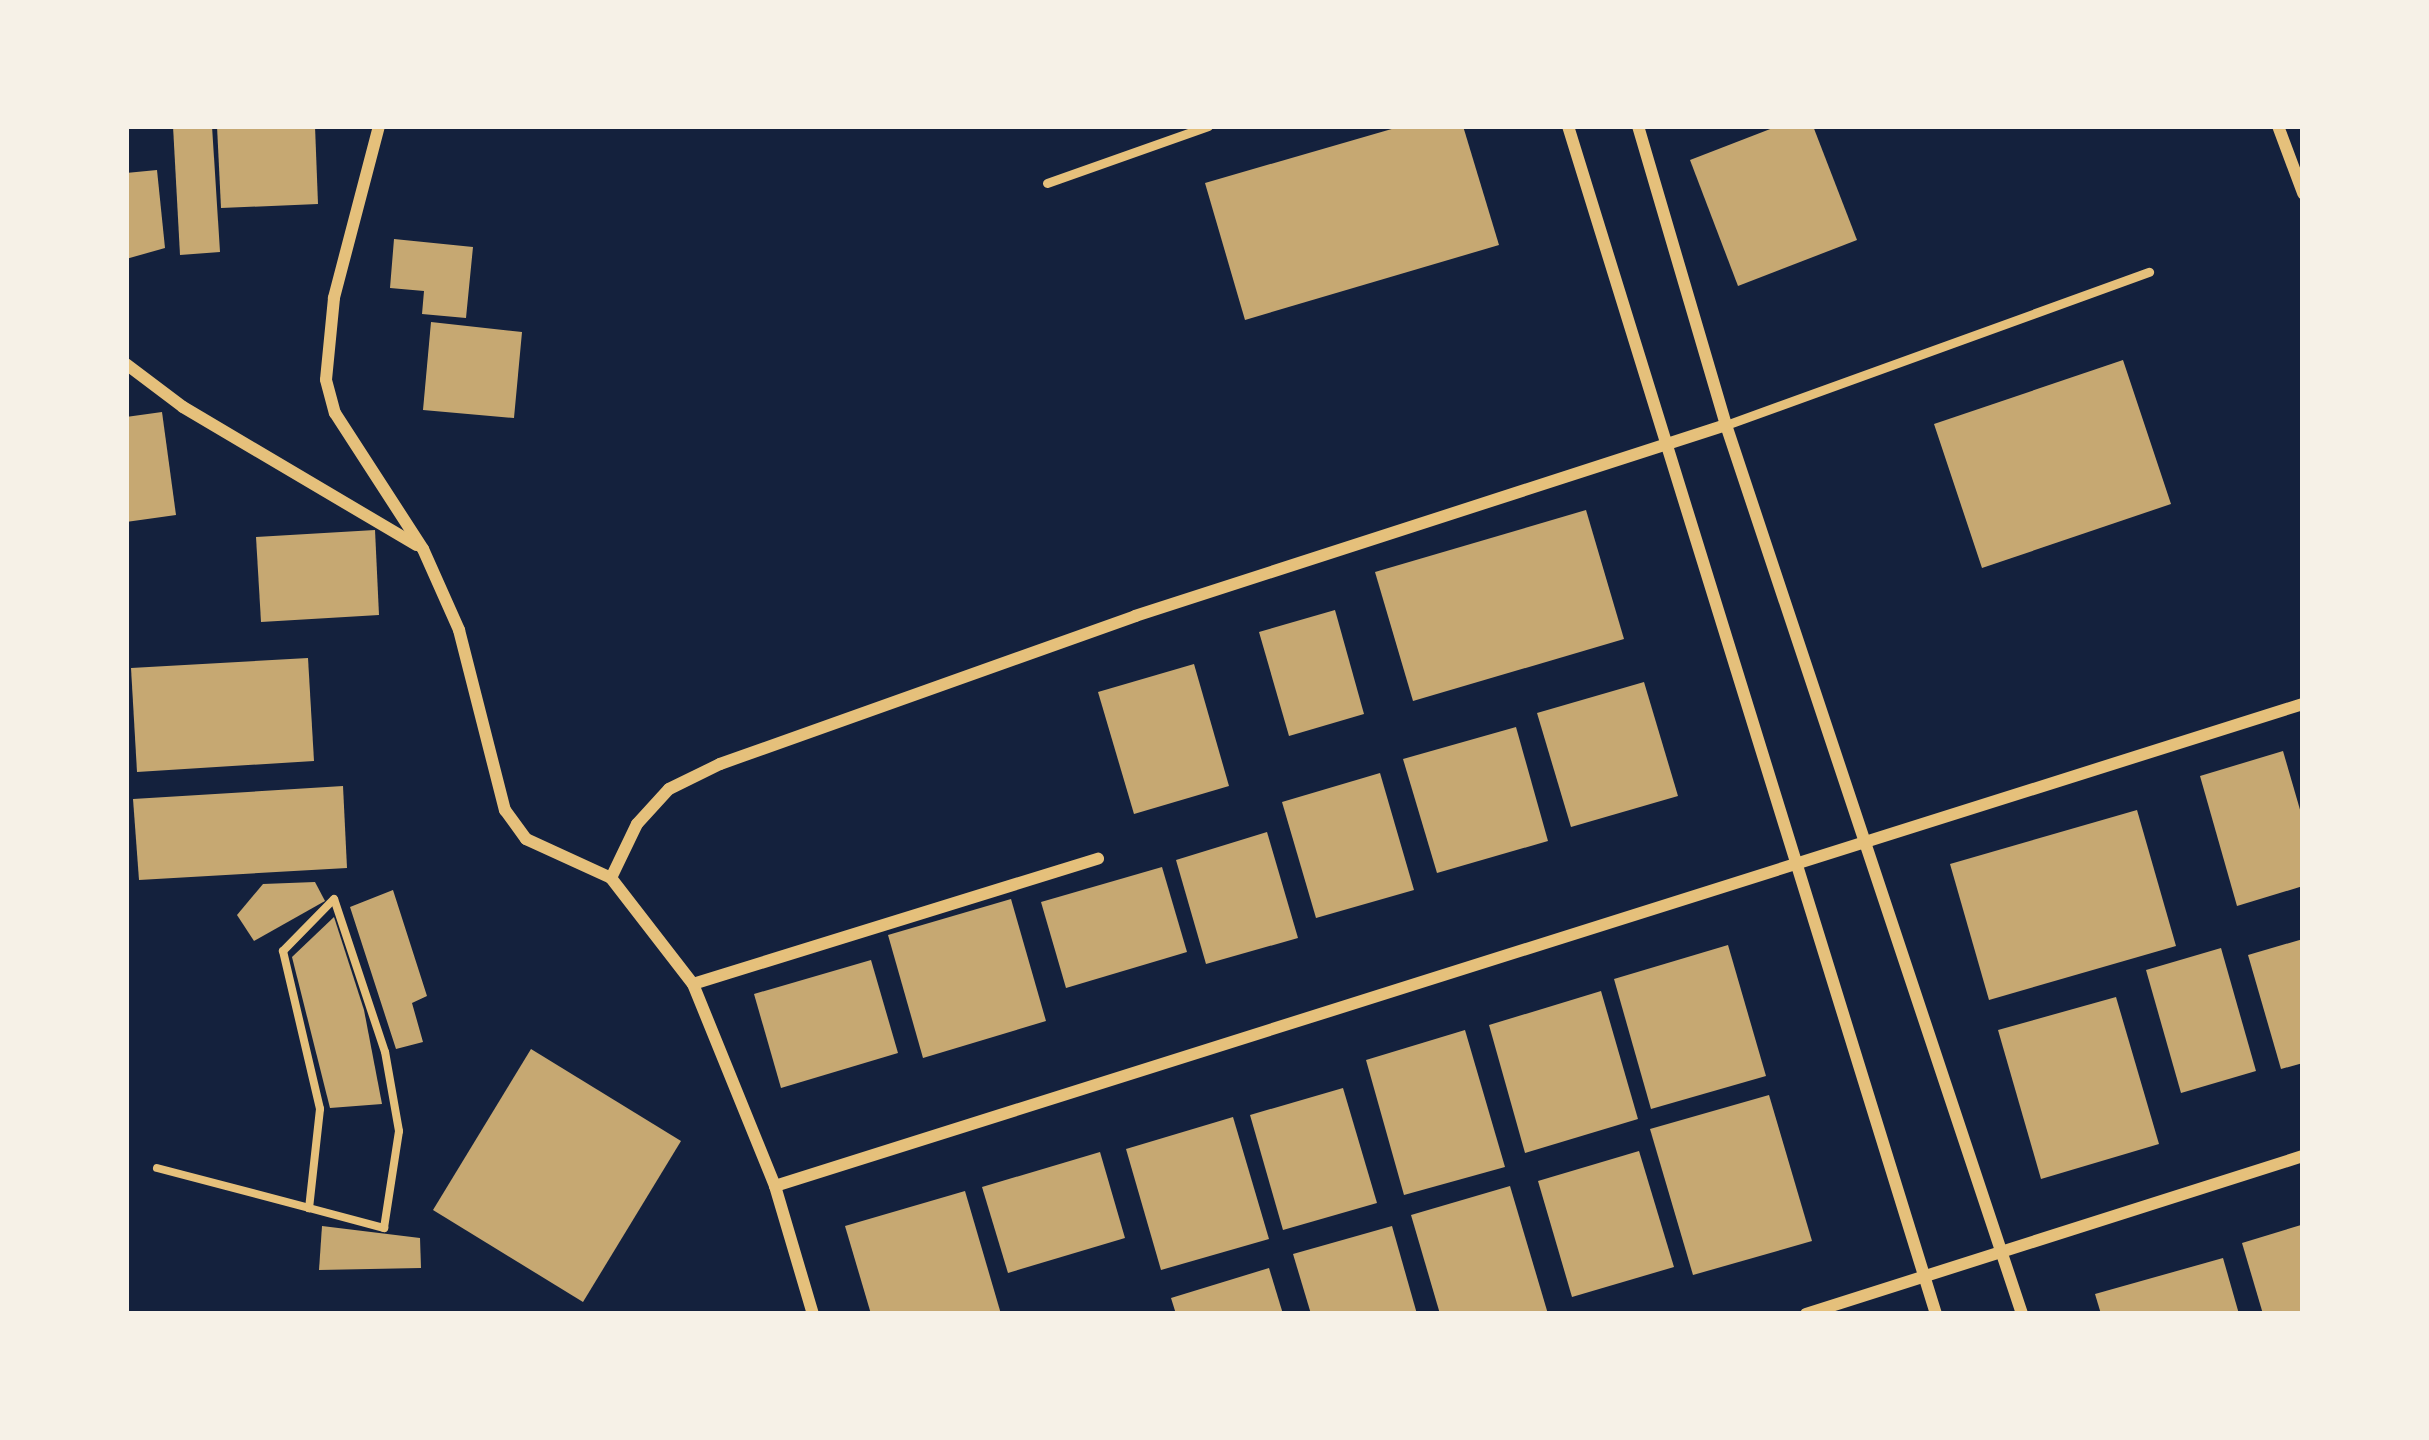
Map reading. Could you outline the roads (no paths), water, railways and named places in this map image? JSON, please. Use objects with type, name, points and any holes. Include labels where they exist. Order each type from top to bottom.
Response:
[{"type":"street","points":[[379,126],[334,298],[326,380],[349,443],[423,549],[459,630],[505,810],[526,839],[611,878],[693,984],[775,1186],[813,1314]]},
{"type":"street","points":[[1568,126],[1936,1314]]},
{"type":"street","points":[[1638,126],[1726,425],[2022,1314]]},
{"type":"street","points":[[2278,126],[2286,166],[2303,193]]},
{"type":"street","points":[[126,364],[183,407],[423,549]]},
{"type":"street","points":[[611,878],[637,824],[669,789],[720,764],[1135,616],[1726,425]]},
{"type":"street","points":[[775,1186],[1796,860],[2303,704]]},
{"type":"street","points":[[693,984],[1098,859]]},
{"type":"street","points":[[1806,1314],[2303,1156]]},
{"type":"lane","points":[[1047,182],[1208,126]]},
{"type":"lane","points":[[1726,425],[2150,272]]}]
